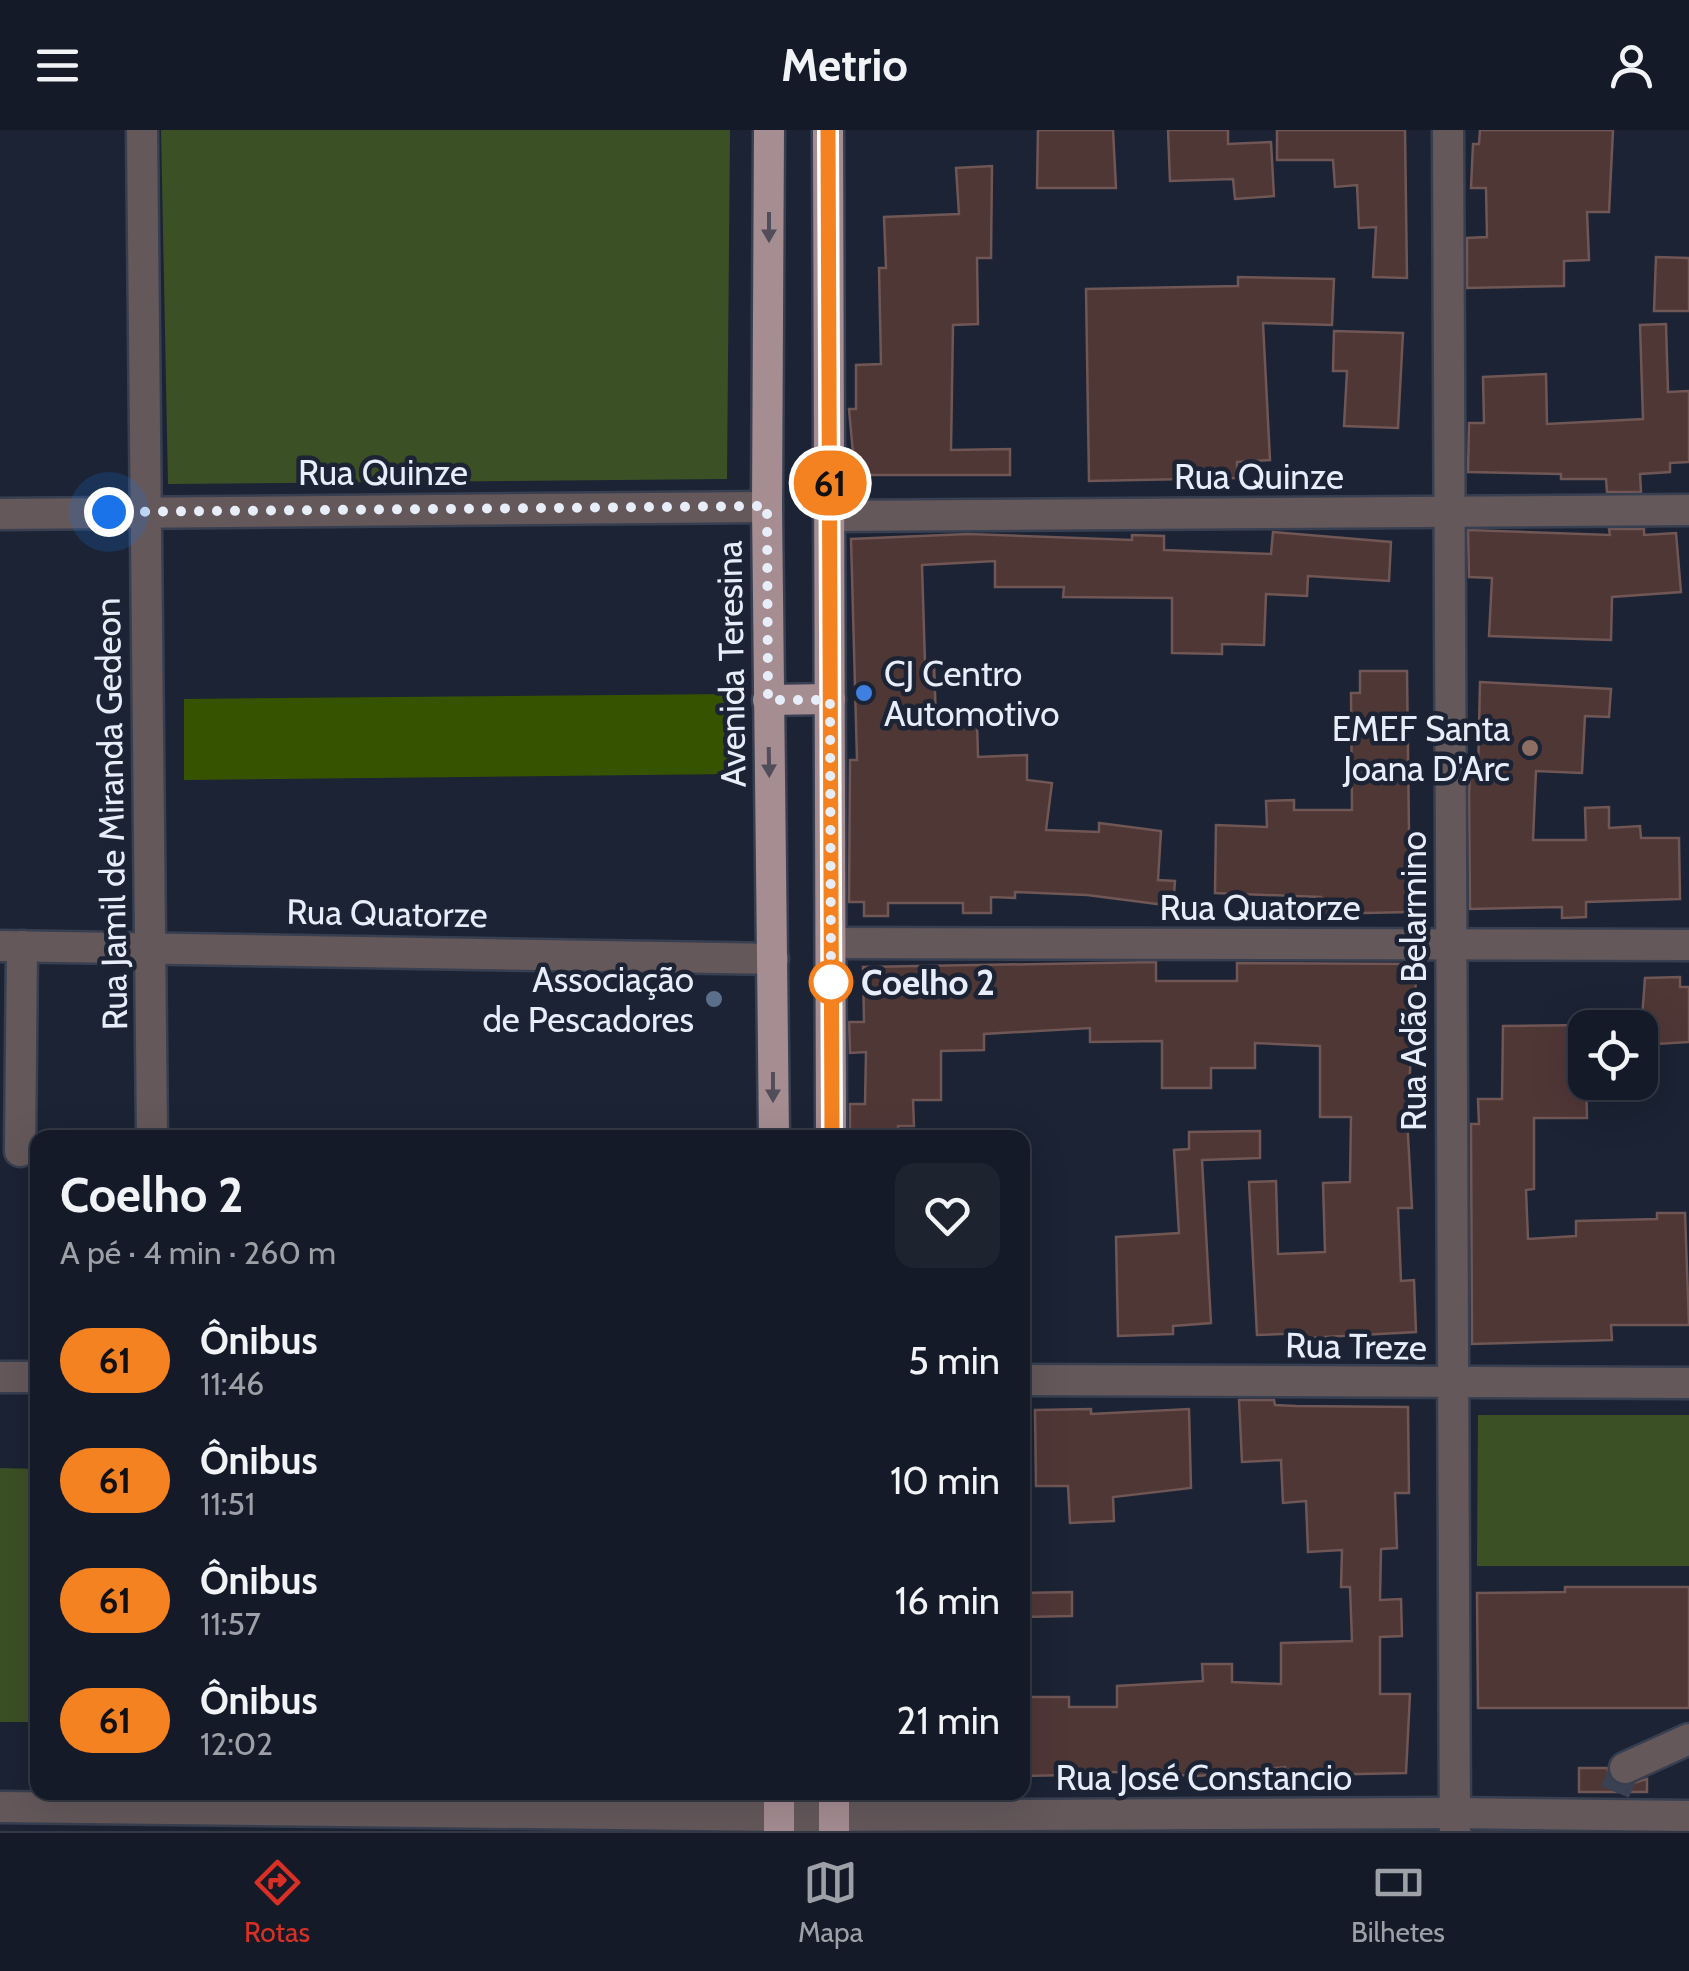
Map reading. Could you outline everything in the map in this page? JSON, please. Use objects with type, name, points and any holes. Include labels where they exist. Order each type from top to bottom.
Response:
[{"type":"main road","name":"Avenida Teresina","points":[[770,130],[767,506],[774,1130]]},
{"type":"main road","points":[[828,130],[832,1130]]},
{"type":"main road","points":[[768,700],[830,700]]},
{"type":"street","name":"Rua Jamil de Miranda Gedeon","points":[[142,130],[152,1130]]},
{"type":"street","name":"Rua Adão Belarmino","points":[[1448,130],[1455,1822]]},
{"type":"street","name":"Rua Quinze","points":[[0,514],[767,506]]},
{"type":"street","name":"Rua Quinze","points":[[830,516],[1689,510]]},
{"type":"street","name":"Rua Quatorze","points":[[831,943],[1689,945]]},
{"type":"street","name":"Rua Quatorze","points":[[11,946],[772,959]]},
{"type":"street","points":[[11,946],[20,1151]]},
{"type":"street","points":[[0,1378],[30,1377]]},
{"type":"street","name":"Rua Treze","points":[[1030,1380],[1452,1385],[1689,1383]]},
{"type":"street","points":[[1617,1792],[1689,1739]]},
{"type":"street","name":"Rua José Constancio","points":[[0,1807],[1455,1822],[1617,1792],[1689,1816]]},
{"type":"green space","points":[[161,130],[730,130],[727,479],[168,484]]},
{"type":"green space","points":[[732,694],[732,774],[184,780],[184,699]]},
{"type":"green space","points":[[1478,1415],[1689,1415],[1689,1566],[1477,1566]]},
{"type":"green space","points":[[0,1468],[30,1469],[30,1722],[0,1722]]},
{"type":"building","points":[[1038,130],[1113,130],[1116,188],[1037,188]]},
{"type":"building","points":[[1168,130],[1228,130],[1228,144],[1271,142],[1274,196],[1235,199],[1233,179],[1170,181]]},
{"type":"building","points":[[1277,130],[1405,130],[1407,278],[1373,277],[1376,227],[1359,228],[1357,185],[1335,187],[1333,160],[1277,160]]},
{"type":"building","points":[[1480,130],[1613,130],[1609,212],[1587,212],[1589,260],[1564,261],[1564,286],[1467,288],[1467,238],[1487,237],[1486,188],[1471,188],[1473,144],[1479,144]]},
{"type":"building","points":[[992,166],[991,258],[977,258],[978,324],[953,325],[951,450],[1010,449],[1010,475],[855,475],[849,409],[856,409],[856,365],[881,364],[879,268],[886,268],[884,217],[959,214],[956,168]]},
{"type":"building","points":[[1656,257],[1689,258],[1689,311],[1654,311]]},
{"type":"building","points":[[1238,277],[1334,279],[1332,325],[1263,323],[1270,460],[1237,462],[1237,478],[1089,481],[1086,289],[1238,286]]},
{"type":"building","points":[[1666,324],[1668,392],[1689,391],[1689,462],[1670,463],[1670,472],[1640,474],[1641,492],[1607,492],[1606,479],[1468,472],[1469,423],[1484,423],[1483,377],[1546,374],[1547,424],[1643,419],[1640,325]]},
{"type":"building","points":[[1334,331],[1403,333],[1398,428],[1344,426],[1347,371],[1333,371]]},
{"type":"building","points":[[1609,529],[1644,529],[1644,535],[1676,533],[1681,592],[1612,597],[1611,640],[1489,636],[1492,578],[1469,577],[1468,530],[1610,535]]},
{"type":"building","points":[[1273,532],[1391,542],[1389,581],[1308,576],[1307,596],[1266,594],[1264,645],[1222,644],[1222,654],[1172,653],[1172,598],[1063,597],[1064,587],[995,587],[995,561],[922,565],[925,663],[934,662],[936,722],[977,721],[978,757],[1027,755],[1027,780],[1052,783],[1046,830],[1099,832],[1099,823],[1161,831],[1158,880],[1175,881],[1173,906],[1087,895],[1015,892],[1015,898],[991,897],[991,913],[963,913],[963,903],[888,903],[888,916],[864,916],[864,902],[849,902],[850,760],[857,760],[851,539],[968,534],[1132,540],[1132,535],[1164,536],[1164,550],[1271,554]]},
{"type":"building","points":[[1360,671],[1407,671],[1410,912],[1321,914],[1321,897],[1215,893],[1216,825],[1267,827],[1266,801],[1294,800],[1294,810],[1352,810],[1351,693],[1360,693]]},
{"type":"building","points":[[1480,682],[1611,689],[1609,717],[1585,716],[1582,773],[1536,771],[1533,840],[1586,840],[1585,808],[1609,807],[1609,828],[1640,826],[1641,838],[1679,838],[1680,899],[1586,902],[1586,917],[1562,918],[1562,907],[1470,909],[1469,794],[1470,774],[1478,774]]},
{"type":"building","points":[[1156,962],[1156,981],[1237,981],[1237,963],[1417,964],[1407,1117],[1412,1208],[1398,1208],[1401,1281],[1414,1280],[1416,1332],[1306,1338],[1306,1333],[1257,1335],[1249,1182],[1276,1181],[1278,1254],[1325,1252],[1323,1183],[1350,1182],[1351,1117],[1320,1117],[1320,1046],[1255,1043],[1255,1068],[1211,1068],[1211,1088],[1162,1088],[1162,1041],[1090,1042],[1090,1028],[984,1034],[984,1050],[941,1051],[941,1100],[913,1100],[914,1126],[850,1130],[850,1104],[865,1104],[866,1052],[850,1053],[849,1022],[864,1022],[863,967]]},
{"type":"building","points":[[1680,977],[1680,987],[1689,987],[1689,1042],[1658,1044],[1658,1010],[1643,1010],[1645,978]]},
{"type":"building","points":[[1568,1025],[1568,1100],[1587,1100],[1587,1118],[1534,1118],[1534,1189],[1526,1190],[1528,1239],[1576,1236],[1576,1221],[1657,1219],[1657,1213],[1685,1213],[1689,1325],[1611,1325],[1612,1340],[1472,1344],[1471,1124],[1479,1124],[1478,1099],[1502,1099],[1503,1026]]},
{"type":"building","points":[[1260,1131],[1260,1158],[1202,1160],[1211,1323],[1173,1326],[1173,1334],[1118,1336],[1116,1237],[1179,1233],[1174,1150],[1189,1149],[1189,1132]]},
{"type":"building","points":[[1239,1400],[1274,1400],[1275,1405],[1296,1406],[1408,1407],[1409,1493],[1395,1493],[1397,1548],[1381,1549],[1380,1600],[1401,1599],[1402,1636],[1380,1637],[1380,1694],[1410,1694],[1406,1773],[1314,1775],[1286,1773],[1285,1767],[1198,1776],[1070,1770],[1070,1775],[1030,1776],[1030,1697],[1069,1697],[1069,1707],[1117,1707],[1117,1686],[1203,1681],[1202,1664],[1232,1664],[1232,1682],[1281,1684],[1281,1643],[1352,1641],[1350,1587],[1341,1587],[1342,1550],[1308,1552],[1306,1501],[1283,1503],[1281,1460],[1242,1462]]},
{"type":"building","points":[[1091,1409],[1091,1414],[1189,1409],[1191,1488],[1113,1497],[1114,1521],[1070,1523],[1068,1486],[1036,1486],[1035,1410]]},
{"type":"building","points":[[1565,1587],[1689,1587],[1689,1708],[1478,1708],[1477,1593],[1565,1592]]},
{"type":"building","points":[[1072,1592],[1072,1616],[1030,1617],[1030,1593]]},
{"type":"building","points":[[1579,1768],[1607,1768],[1613,1783],[1622,1786],[1647,1779],[1647,1792],[1579,1792]]},
{"type":"tunnel","points":[[1615,1792],[1625,1768]]},
{"type":"bus line","name":"61","points":[[828,130],[832,1130]]},
{"type":"place","name":"CJ Centro Automotivo","points":[[864,693]]},
{"type":"place","name":"EMEF Santa Joana D'Arc","points":[[1530,748]]},
{"type":"place","name":"Coelho 2","points":[[831,982]]},
{"type":"place","name":"Associação de Pescadores","points":[[714,999]]},
{"type":"route","points":[[109,512],[767,506],[768,700],[830,700],[831,982]]}]
